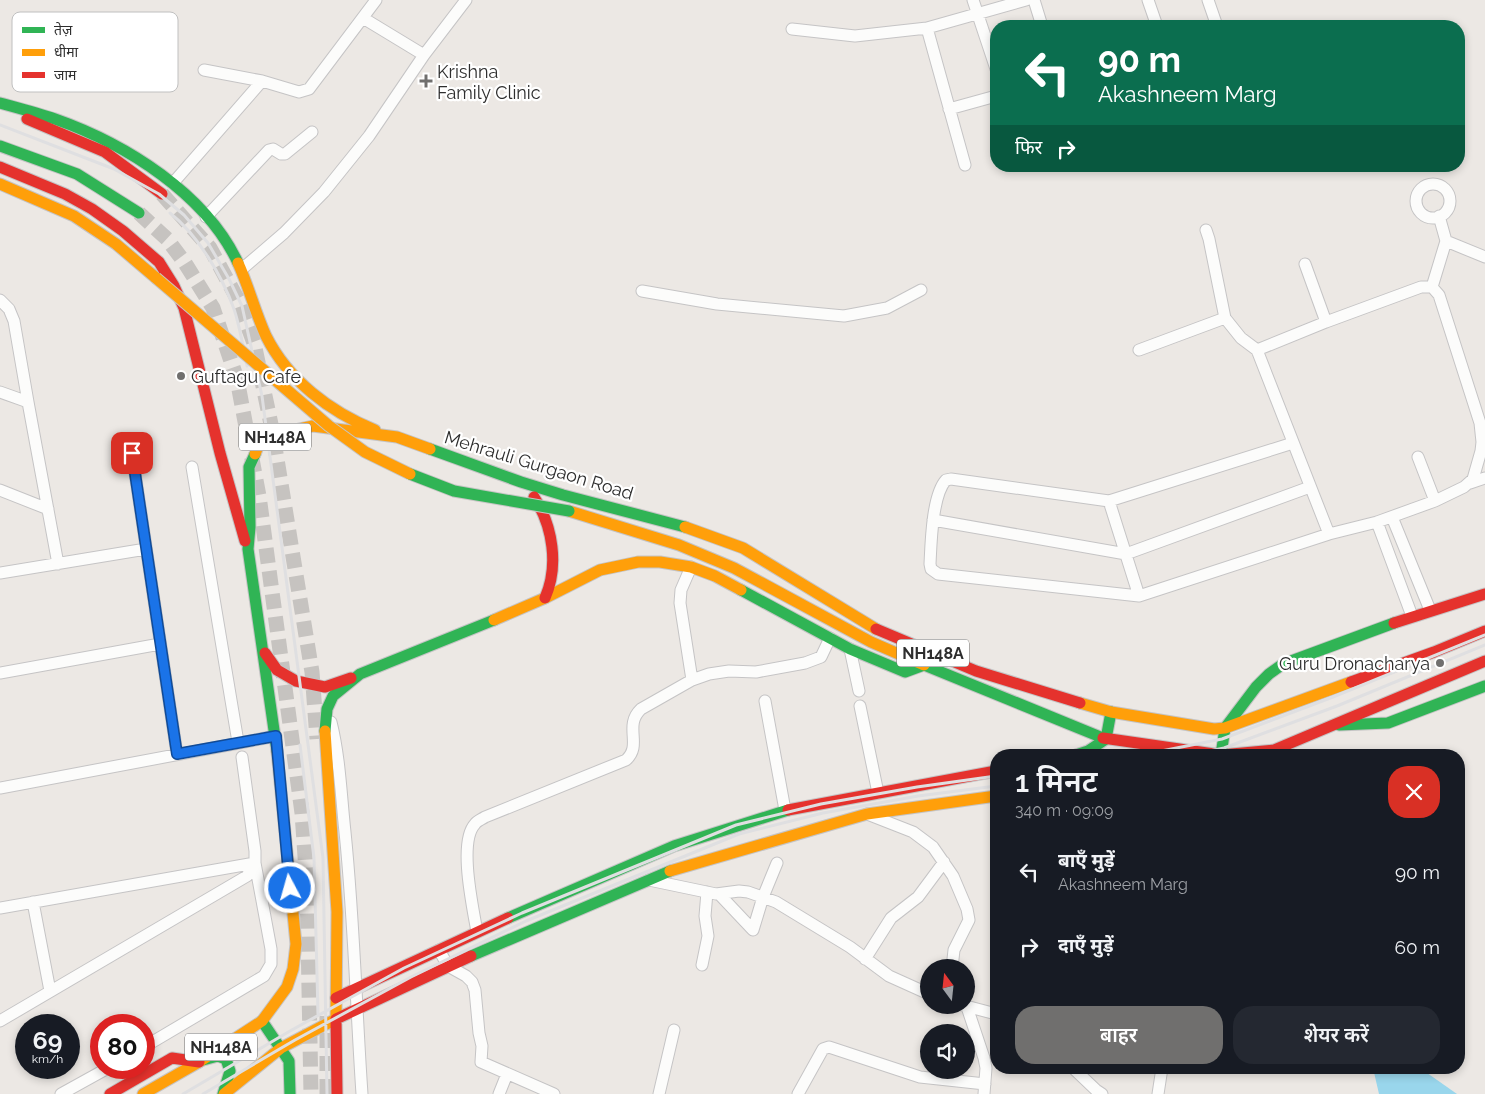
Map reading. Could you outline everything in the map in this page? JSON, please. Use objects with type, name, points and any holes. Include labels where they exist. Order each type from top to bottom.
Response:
[{"type":"main road","points":[[0,93],[42,114],[101,138],[173,183],[222,235],[242,270],[267,336],[285,367],[335,411],[351,421],[397,437]]},
{"type":"main road","points":[[0,103],[42,114]]},
{"type":"main road","points":[[0,108],[105,152],[162,194]]},
{"type":"main road","points":[[0,146],[77,174],[139,213]]},
{"type":"main road","points":[[0,167],[65,194],[92,209],[123,231],[159,262],[174,286],[184,308],[220,453],[248,549]]},
{"type":"main road","points":[[0,184],[74,216],[116,244],[329,426],[365,452],[412,475],[454,491],[569,511],[679,545],[734,568],[871,642],[924,666]]},
{"type":"main road","name":"Mehrauli Gurgaon Road","points":[[143,1094],[199,1062],[262,1021],[287,988],[293,969],[296,944],[276,736],[248,549],[250,527],[249,467],[259,444],[284,432],[313,426],[397,437],[521,482],[563,495],[690,528],[743,548],[877,629],[976,671],[1111,712],[1214,729],[1226,728],[1434,652],[1485,631]]},
{"type":"main road","points":[[521,482],[540,505],[549,534],[553,570],[550,587],[545,598]]},
{"type":"main road","name":"NH148A","points":[[223,1094],[281,1048],[336,1019],[337,912],[324,737],[327,709],[333,696],[360,674],[545,598],[600,570],[638,562],[660,562],[691,567],[715,576],[850,649],[905,672],[924,666],[1106,739],[1177,749]]},
{"type":"main road","points":[[1221,749],[1226,728],[1256,687],[1283,664],[1412,616],[1485,594]]},
{"type":"main road","points":[[264,654],[278,670],[296,682],[325,687],[360,674]]},
{"type":"main road","name":"NH148A","points":[[1276,749],[1485,661]]},
{"type":"main road","points":[[1334,725],[1388,723],[1485,686]]},
{"type":"main road","points":[[1091,749],[1106,739],[1111,712]]},
{"type":"main road","points":[[336,998],[477,932],[674,846],[785,810],[990,772]]},
{"type":"main road","points":[[856,797],[864,815]]},
{"type":"main road","points":[[336,1094],[336,1019],[448,966],[677,868],[864,815],[990,797]]},
{"type":"main road","points":[[262,1021],[289,1061],[290,1094]]},
{"type":"main road","points":[[110,1094],[172,1058],[199,1062],[218,1056],[226,1058],[230,1071],[223,1094]]},
{"type":"street","points":[[204,70],[299,92],[309,89],[376,0]]},
{"type":"street","points":[[242,270],[284,233],[324,192],[369,136],[424,55],[466,0]]},
{"type":"street","points":[[973,0],[990,51]]},
{"type":"street","points":[[792,29],[855,36],[927,28],[1026,0]]},
{"type":"street","points":[[1034,0],[1040,20]]},
{"type":"street","points":[[1148,0],[1155,20]]},
{"type":"street","points":[[1208,0],[1215,20]]},
{"type":"street","points":[[364,18],[424,55]]},
{"type":"street","points":[[927,28],[965,164]]},
{"type":"street","points":[[173,183],[262,82]]},
{"type":"street","points":[[950,109],[990,98]]},
{"type":"street","points":[[206,217],[269,150],[273,149],[281,154],[285,154],[312,132]]},
{"type":"street","points":[[1432,287],[1446,240],[1439,216]]},
{"type":"street","points":[[1206,230],[1225,318],[1241,338],[1257,350],[1329,534]]},
{"type":"street","points":[[1446,240],[1485,257]]},
{"type":"street","points":[[1304,264],[1326,322]]},
{"type":"street","points":[[1257,350],[1421,287],[1432,287],[1439,295],[1480,423],[1482,442],[1475,474],[1470,483]]},
{"type":"street","points":[[642,291],[717,304],[844,316],[887,308],[921,290]]},
{"type":"street","points":[[0,300],[9,309],[14,321],[58,564]]},
{"type":"street","points":[[1139,350],[1225,318]]},
{"type":"street","points":[[0,392],[28,402]]},
{"type":"street","points":[[1293,443],[1109,500],[952,479],[946,480],[942,485],[933,520],[931,569],[938,574],[1139,596],[1329,534],[1378,522],[1435,501],[1470,483],[1485,478]]},
{"type":"street","points":[[132,453],[177,754]]},
{"type":"street","points":[[1418,457],[1435,501]]},
{"type":"street","points":[[192,467],[238,742]]},
{"type":"street","points":[[933,520],[1126,554],[1310,487]]},
{"type":"street","points":[[0,490],[48,509]]},
{"type":"street","points":[[1109,500],[1139,596]]},
{"type":"street","points":[[1392,517],[1430,610]]},
{"type":"street","points":[[1378,522],[1412,616]]},
{"type":"street","points":[[0,573],[146,549]]},
{"type":"street","points":[[691,567],[682,590],[680,603],[692,680]]},
{"type":"street","points":[[477,932],[468,883],[470,833],[475,824],[485,817],[626,760],[632,755],[632,721],[635,715],[692,680],[709,674],[729,671],[756,672],[805,663],[821,657],[830,638]]},
{"type":"street","points":[[0,673],[160,644]]},
{"type":"street","points":[[850,649],[858,691]]},
{"type":"street","points":[[765,701],[785,810]]},
{"type":"street","points":[[860,706],[878,793]]},
{"type":"street","points":[[327,709],[334,736],[340,784],[352,917],[362,1094]]},
{"type":"street","points":[[0,788],[276,736]]},
{"type":"street","points":[[155,1040],[264,976],[271,964],[271,949],[254,863],[255,851],[242,757]]},
{"type":"street","points":[[864,815],[913,832],[933,847],[944,862],[960,890],[969,920],[954,950],[953,959]]},
{"type":"street","points":[[865,958],[891,918],[918,897],[944,862]]},
{"type":"street","points":[[0,908],[254,863]]},
{"type":"street","points":[[0,1021],[247,876],[254,863]]},
{"type":"street","points":[[719,894],[753,930],[777,863]]},
{"type":"street","points":[[649,880],[719,894],[739,890],[776,902],[865,958],[889,976],[920,990]]},
{"type":"street","points":[[702,965],[708,936],[705,916],[707,892]]},
{"type":"street","points":[[33,902],[50,991]]},
{"type":"street","points":[[439,950],[448,966],[466,976],[472,982],[475,990],[482,1046],[481,1062],[554,1094]]},
{"type":"street","points":[[975,1009],[990,1012]]},
{"type":"street","points":[[798,1094],[823,1049],[828,1047],[920,1077],[984,1089],[986,1068],[984,1058],[968,1014]]},
{"type":"street","points":[[659,1094],[674,1030]]},
{"type":"street","points":[[500,1094],[507,1074]]},
{"type":"street","points":[[1079,1074],[1102,1094]]},
{"type":"street","points":[[1158,1094],[1161,1074]]},
{"type":"street","points":[[61,1094],[90,1078]]},
{"type":"water","points":[[1374,1074],[1429,1074],[1457,1094],[1379,1094]]},
{"type":"tunnel","points":[[162,194],[210,248],[238,300],[254,343],[272,429],[312,672],[317,739]]},
{"type":"tunnel","points":[[139,213],[167,239],[185,263],[213,308],[237,379],[259,496],[302,813],[307,885],[311,1094]]},
{"type":"tunnel","points":[[327,1016],[327,1094]]},
{"type":"railway","points":[[0,125],[114,169],[159,194],[184,215],[208,243],[242,306],[262,396],[323,858],[327,1094]]},
{"type":"railway","points":[[170,213],[199,244],[223,283],[236,316],[247,366]]},
{"type":"railway","points":[[1171,749],[1222,739],[1333,697],[1485,635]]},
{"type":"railway","points":[[1219,749],[1337,706],[1485,645]]},
{"type":"railway","points":[[300,745],[314,858],[318,1014]]},
{"type":"railway","points":[[183,1094],[290,1031],[404,968],[522,913],[736,825],[821,804],[917,787],[990,777]]},
{"type":"railway","points":[[203,1094],[295,1040],[411,977],[526,921],[739,834],[823,813],[918,796],[990,787]]},
{"type":"traffic: fast","points":[[0,103],[48,117],[82,130],[136,157],[161,174],[206,215],[224,238],[238,263]]},
{"type":"traffic: fast","points":[[0,146],[77,174],[139,213]]},
{"type":"traffic: fast","points":[[430,449],[563,495],[685,527]]},
{"type":"traffic: fast","points":[[255,454],[249,467],[250,527],[248,549],[277,751]]},
{"type":"traffic: fast","points":[[410,474],[454,491],[569,511]]},
{"type":"traffic: fast","points":[[741,590],[850,649],[905,672],[924,665],[1103,738]]},
{"type":"traffic: fast","points":[[325,731],[327,709],[333,696],[360,674],[494,620]]},
{"type":"traffic: fast","points":[[1222,749],[1225,728],[1256,687],[1269,674],[1283,664],[1394,623]]},
{"type":"traffic: fast","points":[[1339,725],[1388,723],[1485,686]]},
{"type":"traffic: fast","points":[[1091,749],[1106,739],[1111,712]]},
{"type":"traffic: fast","points":[[508,918],[674,846],[788,810]]},
{"type":"traffic: fast","points":[[471,956],[670,871]]},
{"type":"traffic: fast","points":[[262,1021],[289,1061],[290,1094]]},
{"type":"traffic: fast","points":[[203,1060],[218,1056],[226,1059],[230,1071],[223,1094]]},
{"type":"traffic: slow","points":[[0,184],[74,216],[116,244],[156,278]]},
{"type":"traffic: slow","points":[[238,263],[266,336],[286,367],[312,393],[327,404],[358,423],[375,430]]},
{"type":"traffic: slow","points":[[156,278],[329,426],[365,452],[410,474]]},
{"type":"traffic: slow","points":[[255,454],[259,444],[285,432],[313,426],[397,437],[430,449]]},
{"type":"traffic: slow","points":[[569,511],[679,545],[734,568],[871,642],[924,665]]},
{"type":"traffic: slow","points":[[685,527],[743,548],[876,629]]},
{"type":"traffic: slow","points":[[494,620],[545,598],[600,570],[638,562],[660,562],[691,567],[715,576],[741,590]]},
{"type":"traffic: slow","points":[[1080,703],[1111,712],[1214,729],[1225,728],[1351,682]]},
{"type":"traffic: slow","points":[[224,1094],[281,1048],[336,1019],[337,912],[325,731]]},
{"type":"traffic: slow","points":[[143,1094],[199,1062],[262,1021],[287,987],[293,969],[296,944],[277,751]]},
{"type":"traffic: slow","points":[[670,871],[867,814],[990,797]]},
{"type":"traffic: jam","points":[[27,119],[105,152],[162,194]]},
{"type":"traffic: jam","points":[[0,167],[65,194],[92,209],[123,231],[159,262],[174,286],[184,308],[220,453],[245,541]]},
{"type":"traffic: jam","points":[[534,497],[546,521],[552,546],[552,573],[545,598]]},
{"type":"traffic: jam","points":[[1394,623],[1485,594]]},
{"type":"traffic: jam","points":[[876,629],[976,671],[1080,703]]},
{"type":"traffic: jam","points":[[1351,682],[1485,631]]},
{"type":"traffic: jam","points":[[265,653],[277,670],[296,681],[325,687],[351,678]]},
{"type":"traffic: jam","points":[[1276,749],[1485,661]]},
{"type":"traffic: jam","points":[[1103,738],[1179,749]]},
{"type":"traffic: jam","points":[[788,810],[990,772]]},
{"type":"traffic: jam","points":[[336,998],[508,918]]},
{"type":"traffic: jam","points":[[337,1094],[336,1019],[471,956]]},
{"type":"traffic: jam","points":[[110,1094],[172,1058],[199,1062]]},
{"type":"place","name":"Krishna Family Clinic","points":[[426,81]]},
{"type":"place","name":"Guftagu Cafe","points":[[181,376]]},
{"type":"place","name":"Guru Dronacharya","points":[[1440,663]]},
{"type":"route","points":[[132,453],[177,754],[276,736],[290,888]]}]
